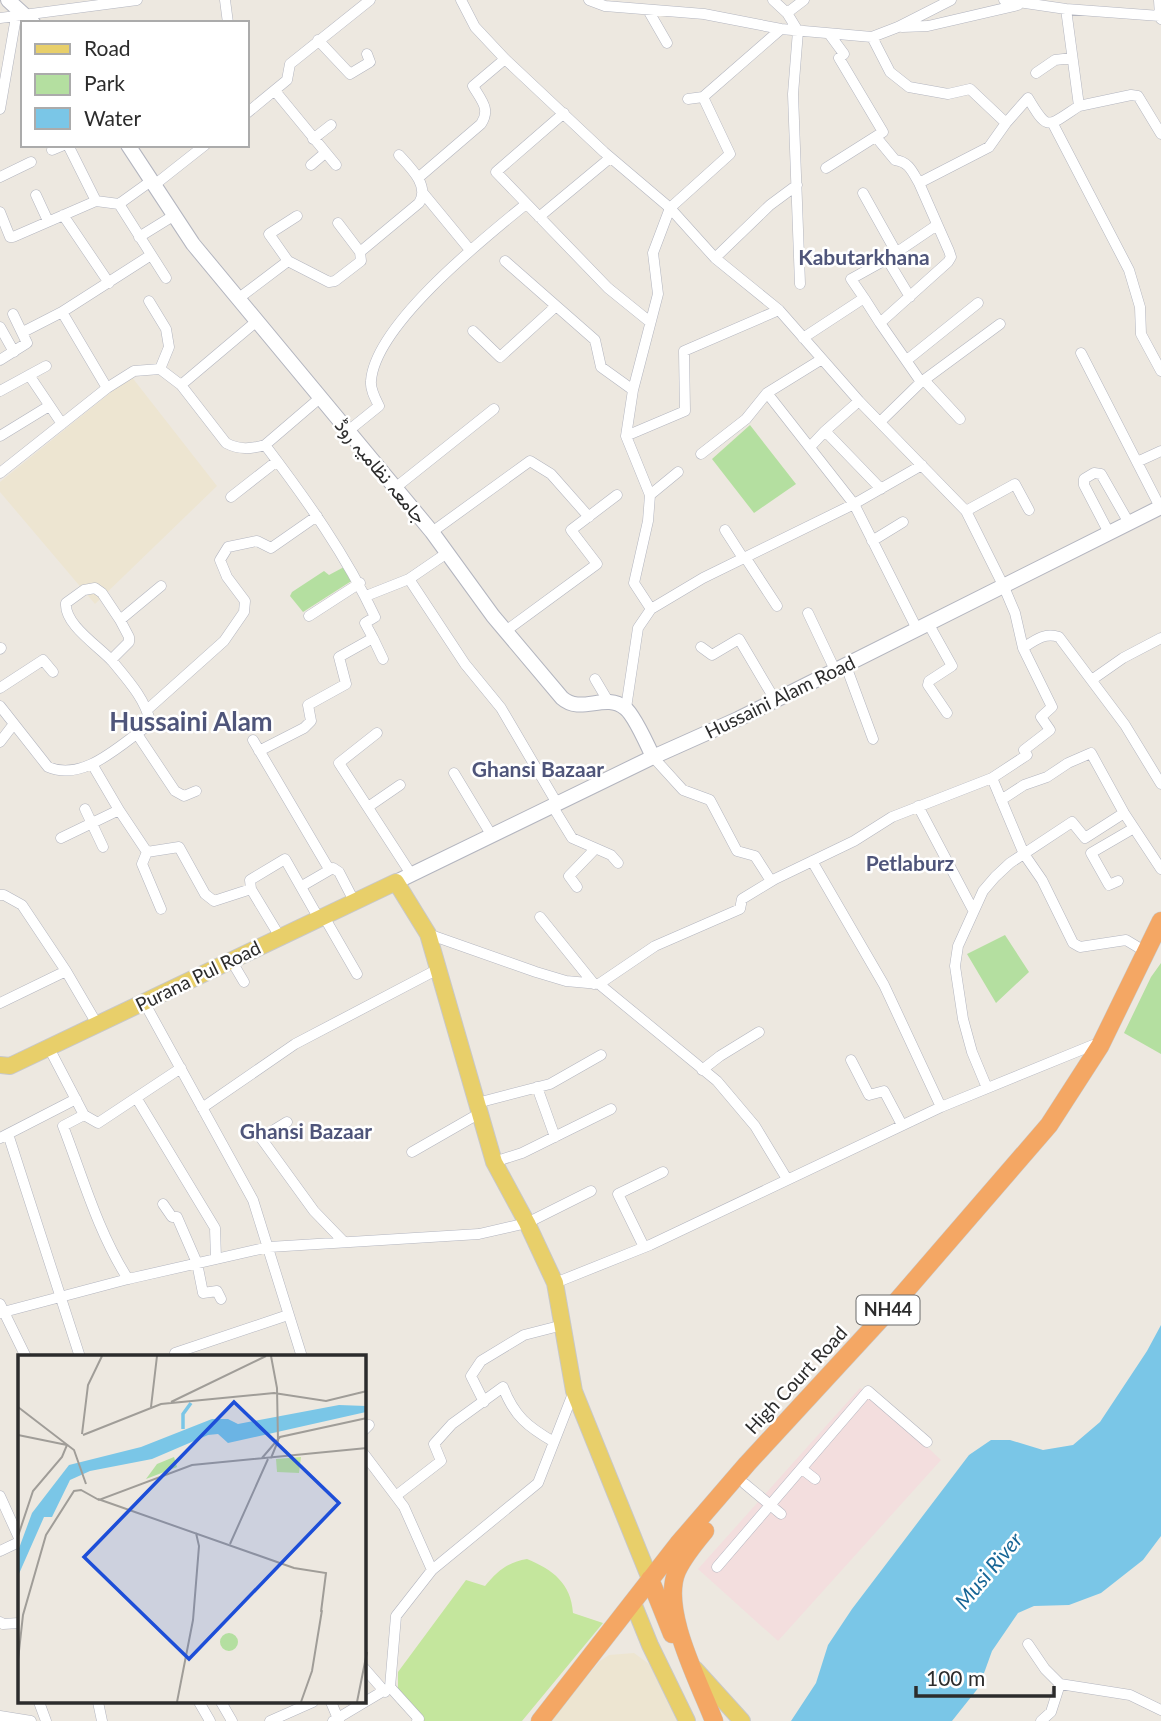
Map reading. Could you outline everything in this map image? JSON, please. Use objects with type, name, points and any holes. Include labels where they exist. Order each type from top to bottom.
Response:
[{"type":"highway","name":"High Court Road","points":[[540,1721],[678,1544],[747,1464],[890,1309],[1049,1125],[1104,1046],[1161,921]]},
{"type":"highway","name":"High Court Road","points":[[714,1721],[686,1652],[673,1594],[676,1573],[691,1548],[745,1484],[1056,1131],[1161,938]]},
{"type":"highway","points":[[650,1579],[672,1633],[686,1652]]},
{"type":"main road","name":"Purana Pul Road","points":[[0,1065],[10,1066],[50,1048],[396,882]]},
{"type":"main road","points":[[396,882],[428,934],[494,1162],[555,1283],[574,1391],[650,1579]]},
{"type":"main road","points":[[631,1534],[650,1553],[666,1552],[678,1544]]},
{"type":"main road","points":[[633,1603],[687,1721]]},
{"type":"main road","points":[[686,1652],[742,1721]]},
{"type":"street","points":[[0,18],[25,18],[137,0]]},
{"type":"street","points":[[225,0],[228,21]]},
{"type":"street","points":[[248,112],[287,79],[290,64],[370,0]]},
{"type":"street","points":[[428,934],[566,981],[597,984],[655,947],[740,909],[740,901],[771,881],[854,841],[892,817],[992,778],[1027,755],[1024,750],[1050,730],[1041,717],[1052,707],[1023,648],[1015,612],[966,511],[859,401],[779,310],[715,258],[670,208],[610,158],[505,59],[475,27],[461,0]]},
{"type":"street","points":[[589,0],[605,6],[704,14],[781,29],[872,37],[951,0]]},
{"type":"street","points":[[773,0],[787,13],[798,31],[793,94],[800,284]]},
{"type":"street","points":[[787,13],[804,0]]},
{"type":"street","points":[[1004,0],[1160,18],[1159,0]]},
{"type":"street","points":[[6,1],[25,18]]},
{"type":"street","points":[[898,27],[928,26],[1023,3]]},
{"type":"street","points":[[1066,9],[1079,106]]},
{"type":"street","points":[[649,10],[667,43]]},
{"type":"street","points":[[688,99],[703,97],[781,29]]},
{"type":"street","points":[[0,109],[21,33]]},
{"type":"street","points":[[826,168],[883,132],[839,58],[844,54],[830,35]]},
{"type":"street","points":[[872,37],[890,72],[909,86],[948,94],[970,89],[1006,123]]},
{"type":"street","points":[[318,40],[350,74],[370,62],[367,54]]},
{"type":"street","points":[[1036,73],[1055,60],[1072,58]]},
{"type":"street","points":[[418,178],[481,124],[487,114],[486,108],[473,86],[505,59]]},
{"type":"street","points":[[275,91],[336,165]]},
{"type":"street","points":[[1052,124],[1079,106],[1132,95],[1138,96],[1161,134]]},
{"type":"street","points":[[652,609],[634,583],[648,522],[650,495],[626,436],[633,390],[658,295],[653,253],[670,208],[730,153],[703,97]]},
{"type":"street","points":[[919,183],[989,147],[1028,98],[1042,121],[1052,124],[1129,270],[1140,307],[1140,334],[1161,371]]},
{"type":"street","points":[[564,113],[496,172],[608,288],[650,322]]},
{"type":"street","points":[[313,139],[331,125]]},
{"type":"street","points":[[876,136],[895,160],[903,161],[909,166],[951,257],[880,323]]},
{"type":"street","points":[[52,150],[60,147]]},
{"type":"street","points":[[67,147],[96,201]]},
{"type":"street","name":"جامعہ نظامیہ روڈ","points":[[129,147],[194,244],[432,532],[507,630],[567,702],[577,706],[608,701],[626,708]]},
{"type":"street","points":[[0,212],[10,237],[96,201],[119,204],[152,184],[202,147]]},
{"type":"street","points":[[311,165],[325,153]]},
{"type":"street","points":[[399,155],[418,178],[423,193],[470,250]]},
{"type":"street","points":[[539,217],[610,158]]},
{"type":"street","points":[[0,177],[31,162]]},
{"type":"street","points":[[715,258],[770,205],[797,185]]},
{"type":"street","points":[[360,252],[419,203],[423,193]]},
{"type":"street","points":[[863,193],[910,297]]},
{"type":"street","points":[[36,195],[48,221]]},
{"type":"street","points":[[119,204],[166,278]]},
{"type":"street","points":[[348,431],[379,406],[370,385],[372,373],[387,338],[435,284],[470,250],[526,204]]},
{"type":"street","points":[[64,215],[109,283]]},
{"type":"street","points":[[139,237],[173,216]]},
{"type":"street","points":[[297,216],[270,234],[288,261],[330,282],[361,261],[360,252],[338,223]]},
{"type":"street","points":[[937,225],[851,279],[922,381],[960,419]]},
{"type":"street","points":[[23,332],[62,312],[151,255]]},
{"type":"street","points":[[239,298],[288,261]]},
{"type":"street","points":[[505,261],[595,340],[601,367],[633,390]]},
{"type":"street","points":[[803,338],[864,298]]},
{"type":"street","points":[[149,301],[166,329],[169,347],[160,369]]},
{"type":"street","points":[[906,360],[978,303]]},
{"type":"street","points":[[473,331],[500,357],[555,307]]},
{"type":"street","points":[[626,436],[685,411],[684,351],[779,310]]},
{"type":"street","points":[[62,312],[107,388]]},
{"type":"street","points":[[0,360],[27,343],[13,314]]},
{"type":"street","points":[[181,385],[258,320]]},
{"type":"street","points":[[880,422],[922,381],[1000,324]]},
{"type":"street","points":[[0,327],[14,352]]},
{"type":"street","points":[[1081,353],[1161,507]]},
{"type":"street","points":[[701,454],[746,419],[768,393],[822,359]]},
{"type":"street","points":[[0,391],[47,366]]},
{"type":"street","points":[[0,473],[107,388],[134,372],[160,369],[181,385],[226,443],[241,448],[265,445],[321,397]]},
{"type":"street","points":[[29,375],[62,424]]},
{"type":"street","points":[[768,393],[853,504],[923,626],[952,666],[929,681],[928,685],[947,713]]},
{"type":"street","points":[[810,447],[859,401]]},
{"type":"street","points":[[0,436],[49,406]]},
{"type":"street","points":[[395,488],[494,408]]},
{"type":"street","points":[[825,431],[881,489]]},
{"type":"street","points":[[265,445],[317,516],[360,583],[375,617],[365,623],[383,659]]},
{"type":"street","points":[[1137,462],[1161,451]]},
{"type":"street","points":[[231,497],[277,461]]},
{"type":"street","points":[[432,532],[530,461],[551,474],[589,517]]},
{"type":"street","points":[[771,881],[755,856],[737,852],[710,800],[683,790],[653,757],[626,708],[638,628],[652,609],[703,578],[853,504],[922,465]]},
{"type":"street","points":[[650,495],[678,472]]},
{"type":"street","points":[[1109,533],[1083,483],[1084,479],[1094,473],[1101,474],[1129,523]]},
{"type":"street","points":[[966,511],[1015,484],[1030,510]]},
{"type":"street","points":[[507,630],[597,564],[571,530],[617,495]]},
{"type":"street","name":"Hussaini Alam Road","points":[[396,882],[841,668],[1161,507]]},
{"type":"street","points":[[148,709],[224,641],[244,612],[245,601],[227,577],[220,560],[228,547],[257,541],[271,548],[317,516]]},
{"type":"street","points":[[872,541],[903,522]]},
{"type":"street","points":[[725,530],[777,606]]},
{"type":"street","points":[[366,596],[409,579],[447,553]]},
{"type":"street","points":[[409,579],[465,664],[501,708],[559,804],[572,838],[611,855],[618,863]]},
{"type":"street","points":[[309,616],[360,583]]},
{"type":"street","points":[[120,620],[161,586]]},
{"type":"street","points":[[0,706],[48,767],[59,772],[68,772],[92,764],[150,722],[148,709],[111,660],[90,642],[69,617],[66,603],[84,590],[95,588],[102,593],[129,637],[129,642],[111,660]]},
{"type":"street","points":[[808,613],[841,668],[873,739]]},
{"type":"street","points":[[1023,648],[1051,634],[1059,638],[1093,679],[1161,784]]},
{"type":"street","points":[[259,751],[304,728],[312,721],[308,705],[346,684],[346,676],[338,661],[342,654],[373,638]]},
{"type":"street","points":[[1093,679],[1123,658],[1161,638]]},
{"type":"street","points":[[701,647],[712,655],[739,639],[775,700]]},
{"type":"street","points":[[0,688],[43,660],[53,672]]},
{"type":"street","points":[[596,679],[608,701]]},
{"type":"street","points":[[0,741],[13,725]]},
{"type":"street","points":[[377,733],[339,764],[411,874]]},
{"type":"street","points":[[137,734],[175,791],[184,796],[195,791]]},
{"type":"street","points":[[253,740],[329,869]]},
{"type":"street","points":[[1001,800],[1024,785],[1047,777],[1068,763],[1091,753],[1124,813],[1161,869]]},
{"type":"street","points":[[92,764],[147,852]]},
{"type":"street","points":[[454,773],[492,836]]},
{"type":"street","points":[[992,778],[1024,854],[1042,880],[1073,943],[1080,947],[1126,940],[1146,952]]},
{"type":"street","points":[[368,807],[400,786]]},
{"type":"street","points":[[918,806],[973,911]]},
{"type":"street","points":[[85,809],[103,847]]},
{"type":"street","points":[[61,838],[119,810]]},
{"type":"street","points":[[987,1088],[972,1052],[963,1019],[955,966],[958,946],[973,911],[983,891],[1010,863],[1072,822],[1085,838],[1124,813]]},
{"type":"street","points":[[1118,881],[1109,885],[1091,853],[1134,828]]},
{"type":"street","points":[[147,852],[179,847],[205,894],[214,901],[251,889]]},
{"type":"street","points":[[577,887],[569,876],[595,849]]},
{"type":"street","points":[[147,852],[142,864],[161,908]]},
{"type":"street","points":[[280,937],[251,889],[250,880],[285,859],[357,974]]},
{"type":"street","points":[[812,861],[884,985],[942,1107]]},
{"type":"street","points":[[302,886],[333,868],[339,872],[354,901]]},
{"type":"street","points":[[0,895],[22,905],[97,1024]]},
{"type":"street","points":[[540,917],[597,984],[717,1082],[755,1126],[787,1179]]},
{"type":"street","points":[[231,960],[244,982]]},
{"type":"street","points":[[202,1108],[295,1044],[440,968]]},
{"type":"street","points":[[0,1003],[66,971]]},
{"type":"street","points":[[144,1002],[253,1200],[301,1355]]},
{"type":"street","points":[[702,1070],[759,1032]]},
{"type":"street","points":[[555,1283],[644,1247],[942,1107],[1093,1045],[1104,1046]]},
{"type":"street","points":[[50,1048],[84,1115],[98,1123],[181,1068]]},
{"type":"street","points":[[412,1152],[478,1108],[550,1084],[601,1055]]},
{"type":"street","points":[[851,1060],[869,1095],[884,1091],[902,1125]]},
{"type":"street","points":[[537,1087],[555,1137]]},
{"type":"street","points":[[76,1099],[4,1136],[79,1355]]},
{"type":"street","points":[[137,1099],[215,1228],[216,1259]]},
{"type":"street","points":[[494,1162],[522,1153],[611,1109]]},
{"type":"street","points":[[84,1115],[63,1126],[99,1225],[128,1279]]},
{"type":"street","points":[[287,1122],[261,1138],[314,1211],[344,1242]]},
{"type":"street","points":[[644,1247],[618,1194],[663,1172]]},
{"type":"street","points":[[25,1355],[1,1309],[61,1298],[128,1279],[269,1247],[479,1234],[527,1223],[591,1191]]},
{"type":"street","points":[[163,1204],[172,1217],[177,1217],[197,1263],[204,1293],[217,1291],[221,1299]]},
{"type":"street","points":[[176,1355],[288,1315]]},
{"type":"street","points":[[484,1402],[471,1376],[481,1361],[524,1335],[563,1325]]},
{"type":"street","points":[[397,1495],[440,1461],[434,1444],[442,1432],[503,1387],[511,1408],[517,1415],[554,1442]]},
{"type":"street","points":[[387,1690],[396,1616],[432,1570],[538,1483],[574,1391]]},
{"type":"street","points":[[718,1567],[867,1391],[928,1442]]},
{"type":"street","points":[[366,1456],[397,1495],[432,1570]]},
{"type":"street","points":[[802,1469],[815,1479]]},
{"type":"street","points":[[745,1484],[781,1514]]},
{"type":"street","points":[[0,1496],[18,1538]]},
{"type":"street","points":[[0,1551],[18,1541]]},
{"type":"street","points":[[1028,1644],[1060,1684],[1130,1695],[1161,1710]]},
{"type":"street","points":[[366,1670],[419,1720]]},
{"type":"street","points":[[1041,1721],[1054,1717],[1060,1684]]},
{"type":"street","points":[[366,1702],[387,1690]]},
{"type":"street","points":[[40,1704],[46,1721]]},
{"type":"street","points":[[200,1704],[210,1721]]},
{"type":"street","points":[[222,1704],[232,1721]]},
{"type":"street","points":[[270,1721],[308,1704]]},
{"type":"street","points":[[336,1720],[363,1704]]},
{"type":"street","points":[[0,1716],[31,1721]]},
{"type":"shaded area","points":[[131,376],[217,486],[95,604],[0,492],[0,482]]},
{"type":"shaded area","points":[[860,1388],[868,1391],[941,1460],[778,1641],[698,1569]]},
{"type":"shaded area","points":[[634,1653],[656,1669],[677,1721],[549,1721],[600,1661],[609,1655]]},
{"type":"green space","points":[[750,425],[796,484],[754,513],[712,459]]},
{"type":"green space","points":[[344,567],[353,580],[303,612],[290,596],[324,571],[329,575]]},
{"type":"green space","points":[[1005,935],[1029,972],[996,1003],[967,954]]},
{"type":"green space","points":[[1161,963],[1161,1054],[1124,1033],[1151,977]]},
{"type":"green space","points":[[527,1559],[559,1579],[569,1593],[573,1613],[603,1623],[522,1721],[418,1721],[398,1704],[398,1672],[466,1580],[485,1586],[503,1568]]},
{"type":"water","name":"Musi River","points":[[1161,1325],[1161,1536],[1143,1560],[1101,1593],[1069,1605],[1034,1606],[1018,1613],[992,1651],[979,1687],[952,1721],[791,1721],[816,1683],[828,1645],[852,1609],[969,1455],[991,1440],[1010,1440],[1043,1450],[1073,1445],[1100,1422]]},
{"type":"district","name":"Kabutarkhana","points":[[864,258]]},
{"type":"district","name":"Hussaini Alam","points":[[191,722]]},
{"type":"district","name":"Ghansi Bazaar","points":[[538,770]]},
{"type":"district","name":"Petlaburz","points":[[910,864]]},
{"type":"district","name":"Ghansi Bazaar","points":[[306,1132]]}]
